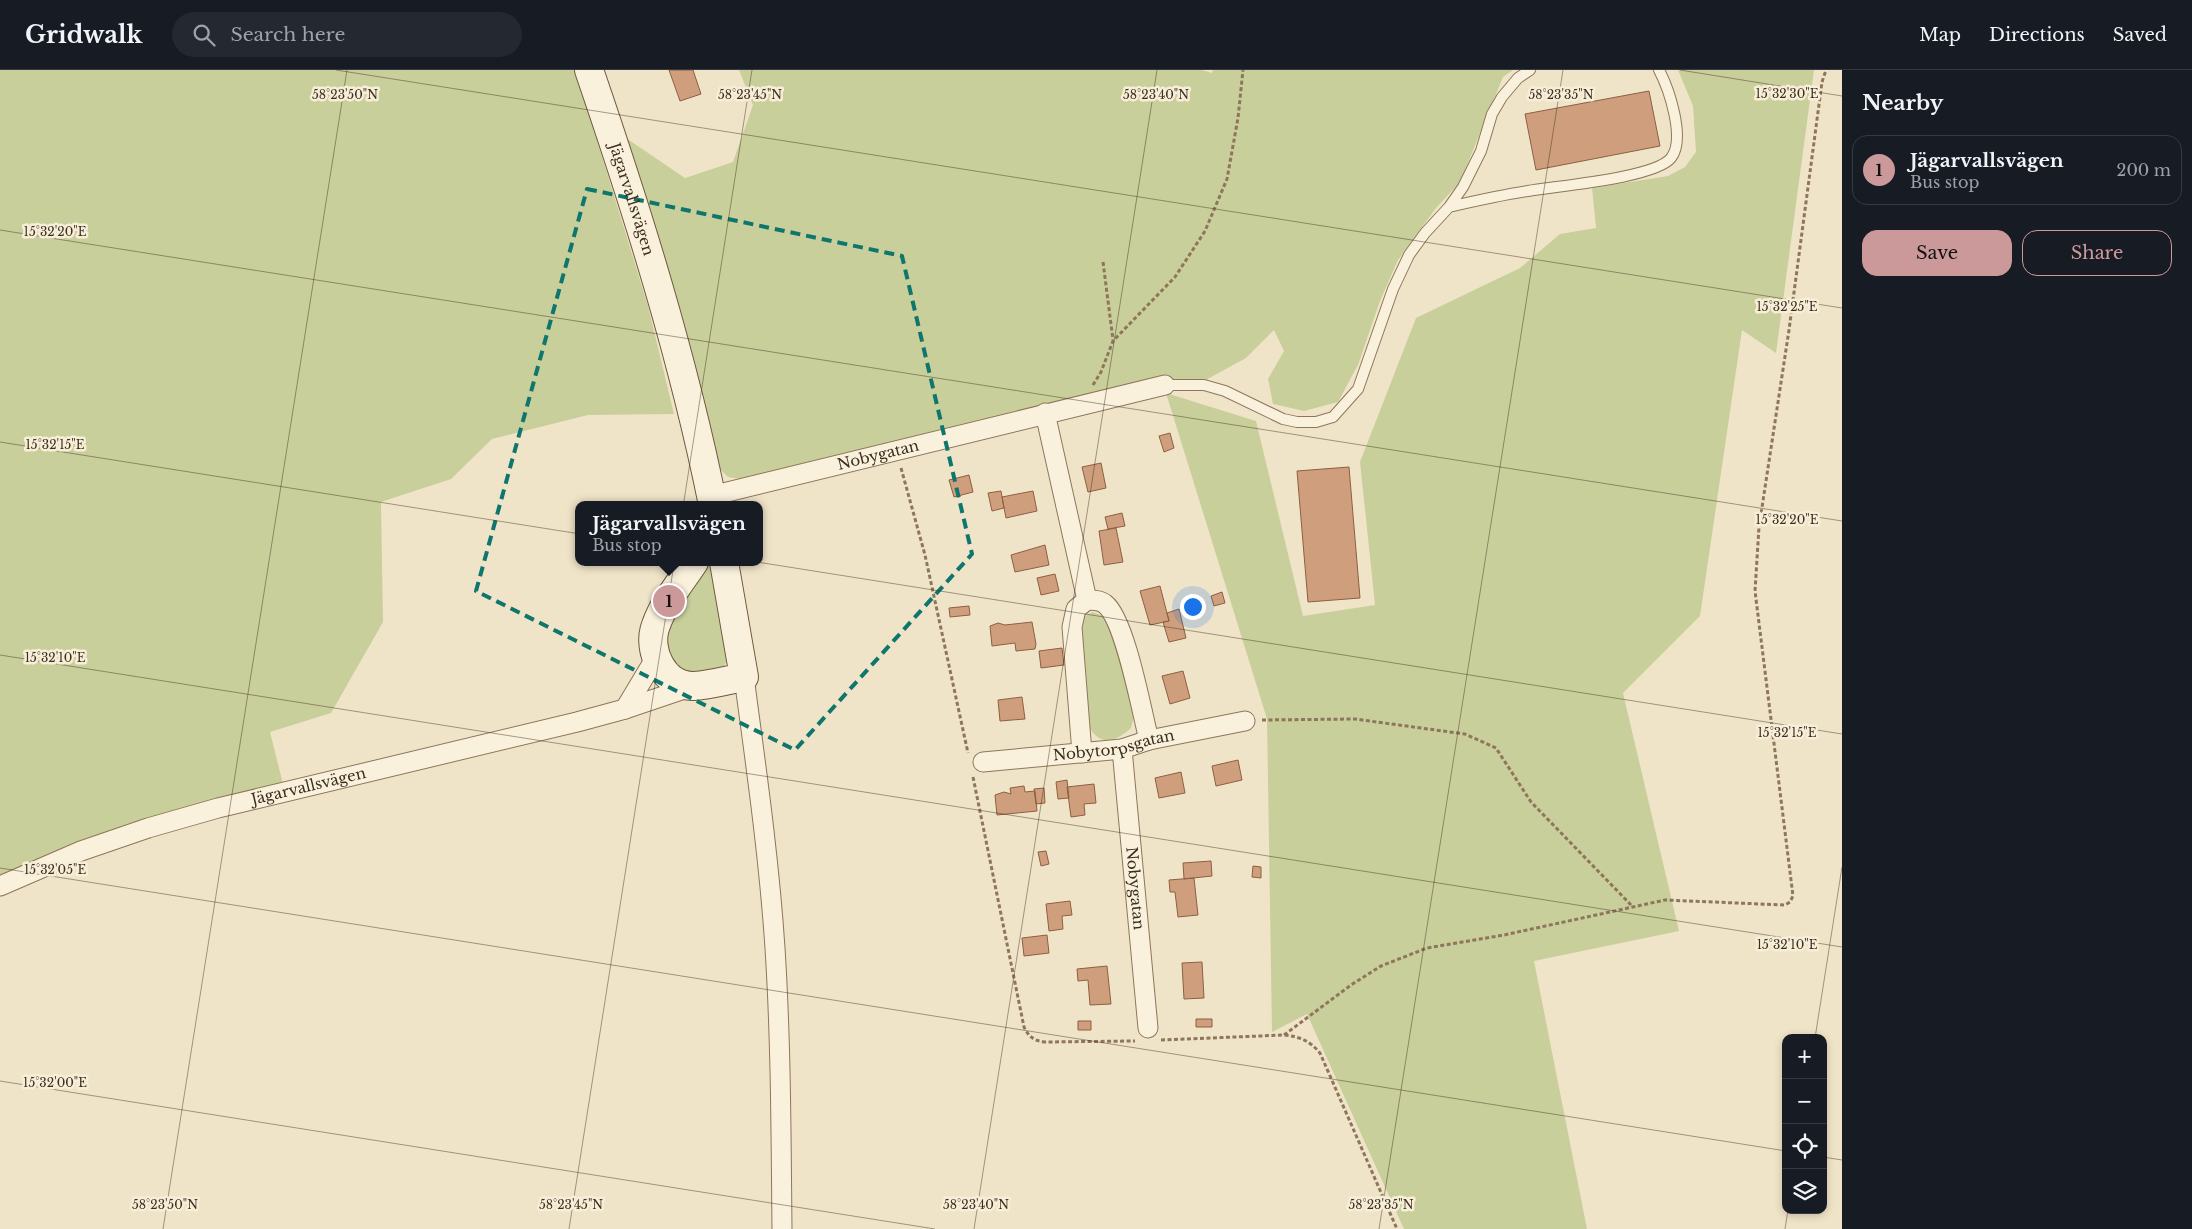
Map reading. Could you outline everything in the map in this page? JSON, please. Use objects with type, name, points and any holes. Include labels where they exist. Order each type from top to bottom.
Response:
[{"type":"street","name":"Jägarvallsvägen","points":[[589,70],[649,253],[679,362],[712,500]]},
{"type":"street","name":"Nobygatan","points":[[712,500],[896,450],[1165,385]]},
{"type":"street","points":[[1045,413],[1087,600]]},
{"type":"street","points":[[691,566],[655,626],[652,648],[656,659],[671,677],[679,683],[693,686]]},
{"type":"street","points":[[725,566],[744,677],[763,811],[775,946],[781,1089],[782,1229]]},
{"type":"street","points":[[1082,753],[1072,627],[1076,609],[1087,600],[1098,600],[1106,604],[1117,622],[1149,740]]},
{"type":"street","points":[[625,709],[656,659]]},
{"type":"street","name":"Jägarvallsvägen","points":[[0,886],[112,839],[210,810],[625,709],[693,686],[744,677]]},
{"type":"street","name":"Nobytorpsgatan","points":[[975,763],[1122,750],[1149,740],[1245,720]]},
{"type":"street","name":"Nobygatan","points":[[1122,750],[1148,1036]]},
{"type":"lane","points":[[1165,385],[1204,385],[1225,391],[1283,419],[1297,422],[1316,422],[1333,417],[1358,389],[1393,289],[1409,255],[1449,207],[1474,167],[1492,114],[1518,78],[1530,70]]},
{"type":"lane","points":[[1449,207],[1511,194],[1618,178],[1663,164],[1672,157],[1677,140],[1674,114],[1664,79],[1659,70]]},
{"type":"path","points":[[1081,405],[1101,372],[1113,341],[1175,277],[1205,231],[1227,179],[1238,118],[1242,70]]},
{"type":"path","points":[[1284,1035],[1351,985],[1382,966],[1427,948],[1504,936],[1665,900],[1785,905],[1790,902],[1793,896],[1755,591],[1759,526],[1789,330],[1822,82],[1826,70]]},
{"type":"path","points":[[1103,262],[1113,341]]},
{"type":"path","points":[[896,450],[925,556],[975,763],[1024,1027],[1028,1036],[1035,1041],[1044,1042],[1148,1036],[1284,1035],[1301,1037],[1312,1044],[1320,1053],[1397,1229]]},
{"type":"path","points":[[1245,720],[1355,719],[1465,734],[1496,748],[1530,802],[1633,907]]},
{"type":"highlighted area","points":[[587,189],[902,256],[972,554],[795,750],[476,591]]},
{"type":"green space","points":[[0,70],[574,70],[648,306],[674,414],[588,415],[492,439],[451,479],[381,502],[383,622],[331,713],[270,732],[283,784],[0,877]]},
{"type":"green space","points":[[739,70],[1202,70],[1212,73],[1213,70],[1513,70],[1503,77],[1460,182],[1436,208],[1398,260],[1380,301],[1358,365],[1338,402],[1304,411],[1273,404],[1268,379],[1284,351],[1274,330],[1246,358],[1202,382],[1159,379],[950,427],[746,480],[728,477],[716,465],[626,138],[685,178],[733,162],[753,105]]},
{"type":"green space","points":[[1678,70],[1814,70],[1776,353],[1742,330],[1700,616],[1623,693],[1679,931],[1534,961],[1587,1229],[1404,1229],[1307,1014],[1272,1032],[1267,719],[1166,393],[1256,421],[1303,616],[1375,605],[1360,462],[1416,318],[1520,268],[1560,234],[1596,228],[1592,188],[1668,176],[1685,167],[1696,152],[1693,106]]},
{"type":"green space","points":[[704,566],[715,566],[729,656],[724,665],[719,671],[705,675],[672,666],[662,635]]},
{"type":"green space","points":[[1093,612],[1103,616],[1116,639],[1135,713],[1131,728],[1119,737],[1107,740],[1096,736],[1087,723],[1079,629],[1083,617]]},
{"type":"building","points":[[669,70],[693,70],[701,94],[680,101]]},
{"type":"building","points":[[1649,91],[1660,146],[1536,170],[1525,114]]},
{"type":"building","points":[[1170,433],[1174,448],[1164,452],[1159,436]]},
{"type":"building","points":[[1101,463],[1106,488],[1088,492],[1082,467]]},
{"type":"building","points":[[1349,467],[1360,598],[1308,602],[1297,471]]},
{"type":"building","points":[[969,475],[973,492],[954,497],[949,480]]},
{"type":"building","points":[[1001,491],[1004,508],[992,511],[988,493]]},
{"type":"building","points":[[1033,491],[1037,511],[1006,518],[1002,497]]},
{"type":"building","points":[[1122,513],[1125,526],[1108,529],[1105,517]]},
{"type":"building","points":[[1116,528],[1123,562],[1104,565],[1099,531]]},
{"type":"building","points":[[1045,545],[1049,565],[1015,572],[1011,555]]},
{"type":"building","points":[[1055,574],[1059,591],[1041,595],[1037,578]]},
{"type":"building","points":[[1160,586],[1169,621],[1150,625],[1140,591]]},
{"type":"building","points":[[1222,592],[1225,603],[1214,606],[1211,596]]},
{"type":"building","points":[[969,606],[970,615],[950,617],[949,608]]},
{"type":"building","points":[[1179,609],[1186,638],[1169,642],[1163,622],[1169,621],[1167,613]]},
{"type":"building","points":[[1032,622],[1036,644],[1035,649],[1016,651],[1015,643],[992,646],[990,626],[998,623],[1005,625]]},
{"type":"building","points":[[1062,648],[1064,665],[1041,668],[1039,651]]},
{"type":"building","points":[[1183,671],[1190,698],[1170,704],[1162,676]]},
{"type":"building","points":[[1022,697],[1025,719],[1000,721],[998,700]]},
{"type":"building","points":[[1238,760],[1242,780],[1216,786],[1212,766]]},
{"type":"building","points":[[1181,772],[1185,793],[1159,798],[1155,778]]},
{"type":"building","points":[[1067,780],[1069,798],[1058,799],[1056,782]]},
{"type":"building","points":[[1094,784],[1096,803],[1084,804],[1085,815],[1071,817],[1067,787]]},
{"type":"building","points":[[1024,786],[1025,792],[1035,791],[1037,811],[997,815],[995,795],[1004,792],[1011,794],[1010,788]]},
{"type":"building","points":[[1044,788],[1045,803],[1036,804],[1034,789]]},
{"type":"building","points":[[1046,851],[1049,864],[1041,866],[1038,852]]},
{"type":"building","points":[[1211,861],[1212,876],[1184,879],[1183,863]]},
{"type":"building","points":[[1253,866],[1261,867],[1261,878],[1252,877]]},
{"type":"building","points":[[1194,878],[1198,915],[1178,917],[1175,892],[1170,892],[1169,880]]},
{"type":"building","points":[[1070,901],[1072,915],[1062,916],[1063,929],[1049,931],[1046,904]]},
{"type":"building","points":[[1047,935],[1049,953],[1024,956],[1022,938]]},
{"type":"building","points":[[1202,962],[1204,998],[1184,999],[1182,963]]},
{"type":"building","points":[[1107,966],[1111,1004],[1090,1005],[1088,980],[1078,981],[1077,969]]},
{"type":"building","points":[[1196,1019],[1212,1019],[1212,1027],[1196,1027]]},
{"type":"building","points":[[1078,1021],[1091,1021],[1091,1030],[1078,1030]]},
{"type":"place","name":"Jägarvallsvägen","points":[[669,601]]}]
